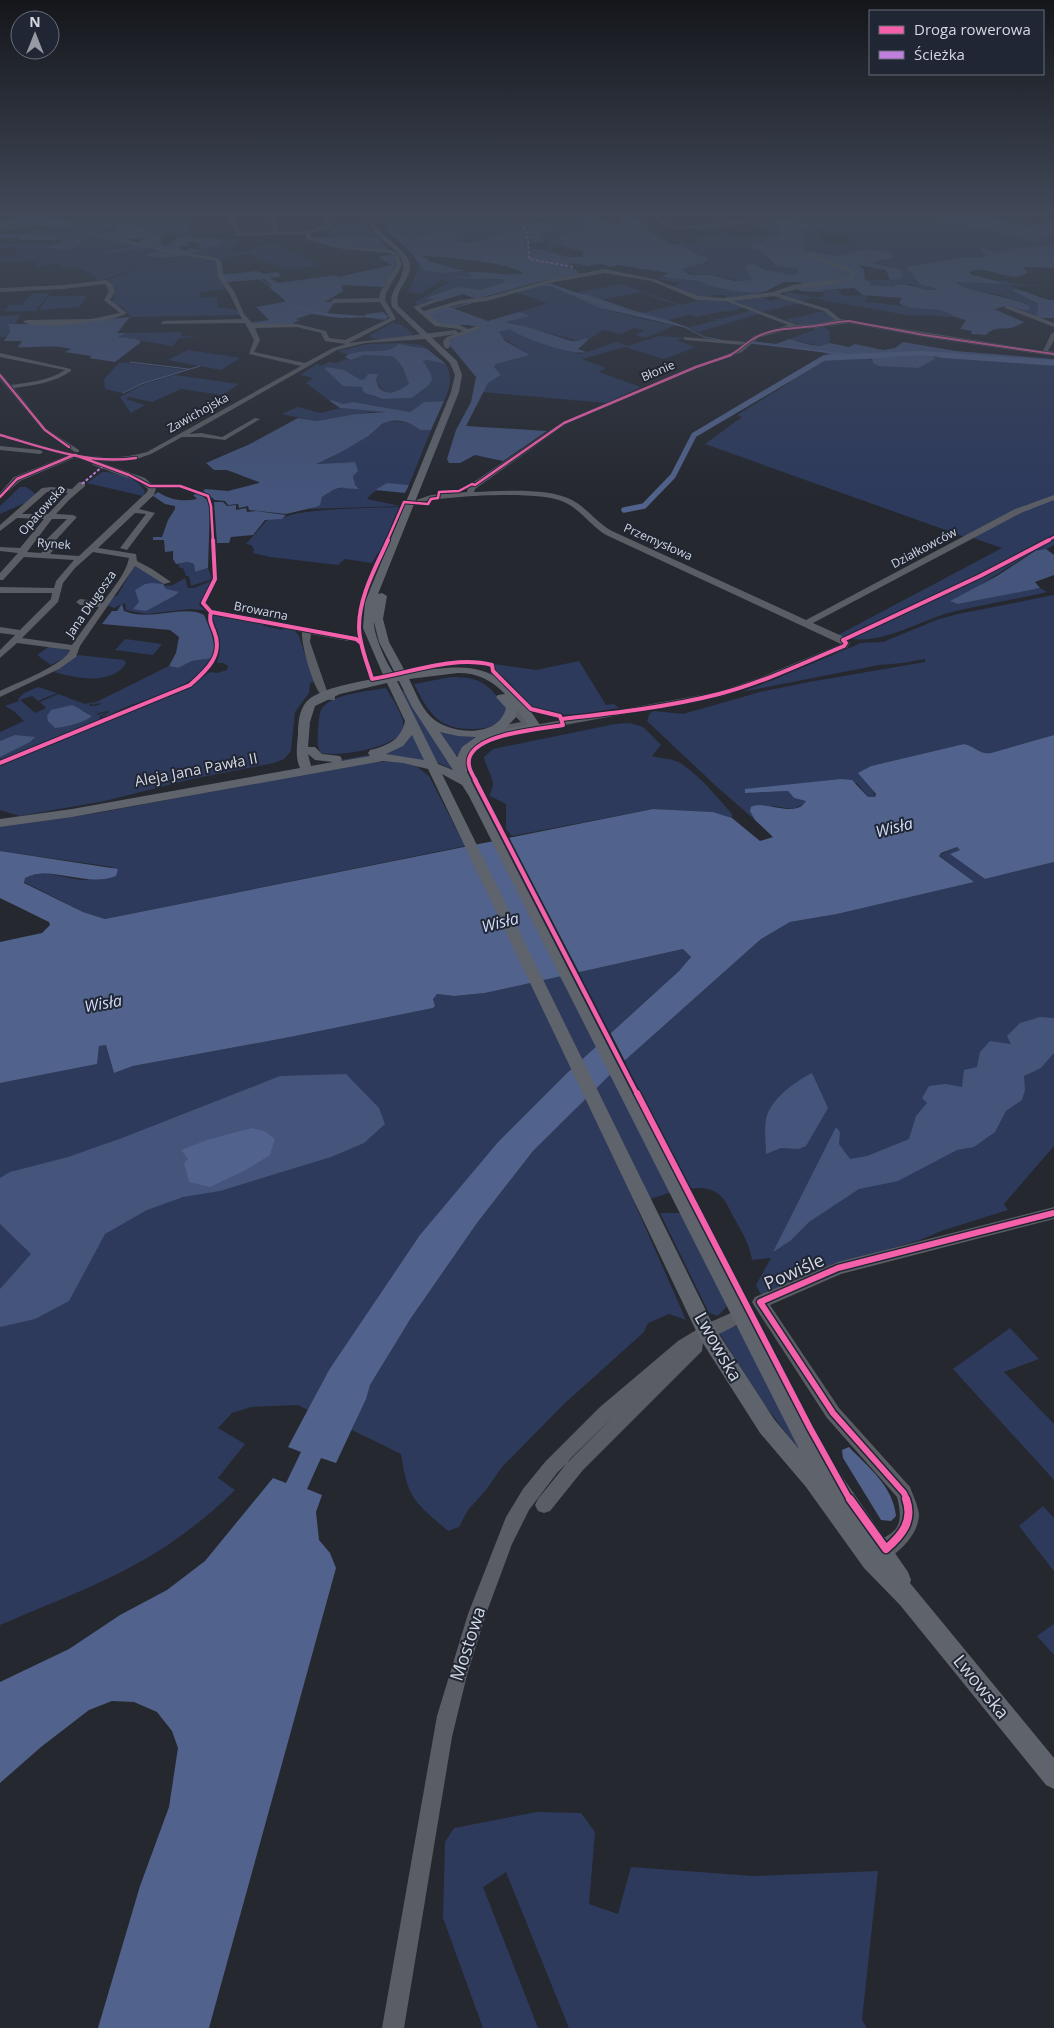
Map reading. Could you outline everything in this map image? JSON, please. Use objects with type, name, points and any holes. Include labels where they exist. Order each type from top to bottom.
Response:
[{"type":"main road","points":[[397,308],[414,325],[461,361],[466,373],[379,608],[380,630],[399,671],[403,692]]},
{"type":"main road","points":[[404,308],[424,327],[432,338]]},
{"type":"main road","points":[[403,692],[387,673],[370,633],[368,609],[458,385],[458,370],[446,350]]},
{"type":"main road","points":[[306,766],[307,750],[316,715],[329,697],[354,686],[445,671],[471,670],[488,675],[498,682],[531,725],[477,741],[467,748],[462,756],[461,772]]},
{"type":"main road","points":[[329,697],[463,676],[476,678],[490,684],[512,708],[510,719],[498,729],[476,733],[455,732],[441,728],[424,717]]},
{"type":"main road","name":"Lwowska","points":[[403,692],[424,717],[470,787],[805,1440],[877,1556]]},
{"type":"main road","name":"Lwowska","points":[[403,692],[411,721],[645,1201],[701,1335],[767,1426],[877,1556],[908,1597],[1054,1776]]},
{"type":"main road","points":[[306,766],[378,752],[394,746],[408,734],[411,721]]},
{"type":"main road","points":[[307,750],[319,757],[336,759]]},
{"type":"main road","points":[[270,771],[292,761],[307,750]]},
{"type":"main road","points":[[306,766],[383,757],[403,758],[421,764],[436,773],[457,776],[470,787]]},
{"type":"main road","name":"Aleja Jana Pawła II","points":[[89,809],[191,785],[306,766]]},
{"type":"main road","name":"Aleja Jana Pawła II","points":[[0,823],[89,809],[306,766]]},
{"type":"main road","name":"Lwowska","points":[[805,1440],[806,1460],[813,1480]]},
{"type":"street","points":[[26,322],[80,321],[124,313],[117,308]]},
{"type":"street","points":[[240,308],[257,341],[251,353],[306,365]]},
{"type":"street","name":"Zawichojska","points":[[118,471],[127,469],[136,458],[182,435],[330,352],[364,340],[393,319],[386,308]]},
{"type":"street","points":[[417,308],[437,325],[459,327],[467,330],[478,328]]},
{"type":"street","points":[[422,313],[441,308]]},
{"type":"street","points":[[746,308],[797,327]]},
{"type":"street","points":[[818,308],[826,310],[839,321]]},
{"type":"street","points":[[1009,308],[1054,325]]},
{"type":"street","name":"Błonie","points":[[470,495],[471,488],[564,423],[696,367],[736,353],[760,335],[784,328],[818,326],[839,321],[853,322],[924,335],[1054,354]]},
{"type":"street","points":[[163,323],[248,323]]},
{"type":"street","name":"Zawichojska","points":[[248,323],[309,327],[324,332],[327,340],[341,343],[364,340],[432,338],[467,330]]},
{"type":"street","name":"Zawichojska","points":[[399,340],[415,334],[414,325]]},
{"type":"street","points":[[424,327],[440,332],[456,333]]},
{"type":"street","points":[[399,340],[446,350],[447,340],[456,333]]},
{"type":"street","points":[[1045,352],[1054,334]]},
{"type":"street","points":[[685,338],[747,344]]},
{"type":"street","points":[[0,355],[68,368],[69,370],[54,378],[10,387]]},
{"type":"street","points":[[0,375],[45,430],[69,452]]},
{"type":"street","points":[[182,435],[201,435],[223,439],[257,419]]},
{"type":"street","points":[[0,435],[86,457],[118,460],[136,458]]},
{"type":"street","points":[[1,449],[69,452],[142,480],[152,488],[151,493],[96,549],[80,558]]},
{"type":"street","points":[[0,490],[69,452]]},
{"type":"street","points":[[0,484],[13,482]]},
{"type":"street","points":[[0,497],[13,482]]},
{"type":"street","name":"Opatowska","points":[[22,552],[50,517],[82,484]]},
{"type":"street","points":[[0,529],[46,490],[52,488],[74,491]]},
{"type":"street","points":[[429,490],[457,495]]},
{"type":"street","points":[[420,500],[435,496],[457,495]]},
{"type":"street","name":"Przemysłowa","points":[[457,495],[537,495],[564,499],[576,506],[608,533],[807,623],[846,643],[844,646],[736,690],[684,702],[531,725]]},
{"type":"street","name":"Działkowców","points":[[807,623],[1018,511],[1054,498]]},
{"type":"street","points":[[96,549],[128,548],[151,513],[134,510]]},
{"type":"street","points":[[19,516],[73,517],[50,541],[54,544],[44,555]]},
{"type":"street","points":[[0,549],[22,552]]},
{"type":"street","name":"Jana Długosza","points":[[0,694],[38,678],[72,656],[75,648],[87,634],[104,605],[126,574],[134,557],[96,549]]},
{"type":"street","name":"Rynek","points":[[1,575],[22,552],[80,558]]},
{"type":"street","name":"Rynek","points":[[0,655],[49,607],[65,575],[80,558]]},
{"type":"street","points":[[132,563],[140,564],[167,582]]},
{"type":"street","points":[[0,590],[56,591]]},
{"type":"street","points":[[80,602],[104,605]]},
{"type":"street","name":"Browarna","points":[[211,612],[307,630],[306,642],[323,692],[329,697]]},
{"type":"street","points":[[0,630],[23,633]]},
{"type":"street","points":[[307,630],[348,638]]},
{"type":"street","points":[[16,640],[75,648]]},
{"type":"street","points":[[512,708],[531,725]]},
{"type":"street","points":[[498,729],[531,725]]},
{"type":"street","name":"Powiśle","points":[[877,1556],[900,1537],[906,1528],[910,1514],[904,1493],[833,1413],[760,1302],[838,1268],[1054,1213]]},
{"type":"street","name":"Mostowa","points":[[393,2028],[442,1737],[451,1697],[483,1598],[506,1536],[519,1510],[548,1472],[622,1398],[661,1363],[701,1335],[721,1322],[742,1315]]},
{"type":"street","points":[[544,1505],[577,1464],[696,1346],[701,1335]]},
{"type":"shaded area","points":[[7,308],[38,308],[35,311],[4,311]]},
{"type":"shaded area","points":[[41,308],[70,308],[39,310]]},
{"type":"shaded area","points":[[122,308],[227,308],[239,311],[241,315],[130,317],[126,310]]},
{"type":"shaded area","points":[[257,308],[331,308],[327,313],[365,316],[366,314],[383,312],[388,317],[385,320],[364,317],[339,318],[312,314],[296,319],[299,320],[292,324],[255,325],[250,323],[269,320]]},
{"type":"shaded area","points":[[441,308],[451,308],[488,321],[519,312],[530,316],[505,322],[528,327],[571,341],[586,338],[588,340],[578,349],[586,352],[579,353],[547,345],[510,329],[499,332],[505,341],[530,355],[496,364],[494,367],[501,375],[488,383],[466,426],[547,431],[503,461],[475,455],[460,463],[449,463],[447,459],[456,430],[471,402],[476,377],[448,343],[458,335],[481,328],[468,325],[440,325],[426,314],[429,311]]},
{"type":"shaded area","points":[[533,308],[599,308],[675,325],[646,338],[635,335],[645,330],[633,328],[622,334],[603,330],[588,340],[586,338],[578,341],[504,321],[529,316],[519,312]]},
{"type":"shaded area","points":[[600,308],[625,308],[692,329]]},
{"type":"shaded area","points":[[665,308],[743,308],[728,312],[724,311],[697,317],[690,315],[668,320],[641,313]]},
{"type":"shaded area","points":[[750,308],[781,308],[762,312]]},
{"type":"shaded area","points":[[814,308],[822,309],[834,319],[823,325],[810,326],[785,320],[824,311]]},
{"type":"shaded area","points":[[866,308],[919,308],[967,316],[926,315],[912,316]]},
{"type":"shaded area","points":[[912,308],[1000,308],[994,309],[1024,322],[1011,328],[994,330],[986,335],[971,334],[972,331],[960,329],[966,320],[943,311]]},
{"type":"shaded area","points":[[1014,308],[1030,308],[1027,311]]},
{"type":"shaded area","points":[[1029,308],[1038,308],[1038,310],[1035,316],[1021,311]]},
{"type":"shaded area","points":[[1038,308],[1054,308],[1054,318],[1035,316]]},
{"type":"shaded area","points":[[753,310],[762,313],[699,332],[688,328],[716,320],[708,317],[720,319]]},
{"type":"shaded area","points":[[21,315],[15,324],[8,327],[10,331],[6,337],[0,337],[0,316]]},
{"type":"shaded area","points":[[130,317],[117,333],[126,333],[118,337],[136,339],[141,342],[115,362],[65,352],[71,349],[51,346],[18,347],[22,341],[4,341],[10,332],[8,324],[59,324]]},
{"type":"shaded area","points":[[392,323],[402,325],[413,334],[390,340],[368,336]]},
{"type":"shaded area","points":[[821,326],[829,330],[830,343],[821,346],[789,339],[814,330],[814,327]]},
{"type":"shaded area","points":[[510,329],[545,344],[580,354],[617,342],[628,346],[659,336],[683,338],[677,341],[696,347],[664,359],[625,347],[582,359],[606,368],[599,372],[641,387],[606,403],[483,392],[488,383],[501,375],[494,367],[496,364],[529,355],[499,335],[499,332]]},
{"type":"shaded area","points":[[182,332],[181,336],[198,337],[179,338],[173,346],[118,337],[126,333]]},
{"type":"shaded area","points":[[789,339],[811,345],[821,346],[830,343],[849,347],[855,344],[883,350],[895,348],[903,342],[956,351],[1054,359],[1054,363],[919,352],[831,356],[827,353],[752,343],[753,341],[776,344]]},
{"type":"shaded area","points":[[400,343],[421,345],[432,351],[410,345],[348,355],[338,351],[369,344]]},
{"type":"shaded area","points":[[399,344],[427,349],[446,364],[427,360],[423,361],[431,374],[432,380],[429,385],[412,398],[383,399],[365,393],[362,389],[363,387],[343,386],[325,369],[326,367],[344,370],[361,380],[365,379],[368,374],[378,374],[376,379],[378,386],[386,392],[394,392],[409,384],[401,365],[392,356],[364,355],[351,360],[345,357],[357,352],[386,350]]},
{"type":"shaded area","points":[[188,350],[240,358],[221,370],[168,360]]},
{"type":"shaded area","points":[[827,353],[930,353],[1054,363],[1054,496],[1026,505],[965,537],[705,444],[742,417],[737,415],[789,383],[778,382]],"holes":[[[932,355],[872,362],[872,360],[860,357]]]},
{"type":"shaded area","points":[[364,355],[392,355],[406,370],[409,384],[394,392],[386,392],[379,385],[376,378],[361,380],[345,372],[329,372],[336,379],[364,387],[372,396],[383,399],[412,398],[429,385],[427,368],[423,361],[427,360],[446,364],[450,382],[444,401],[424,402],[410,412],[353,402],[343,404],[330,401],[306,383],[313,378],[300,375],[317,364],[321,366],[329,362],[337,363]]},
{"type":"shaded area","points":[[932,355],[935,359],[918,368],[879,366],[873,363],[872,359],[860,357]]},
{"type":"shaded area","points":[[120,362],[186,370],[141,384],[122,393],[105,389],[104,379]]},
{"type":"shaded area","points":[[175,375],[239,384],[222,395],[181,389],[152,402],[129,397],[126,399],[145,405],[131,413],[120,397],[142,385]]},
{"type":"shaded area","points":[[331,400],[343,404],[353,402],[410,412],[424,402],[444,401],[431,430],[420,430],[409,423],[400,421],[387,422],[368,436],[316,464],[355,462],[358,471],[353,476],[355,485],[359,489],[340,488],[334,490],[322,497],[320,505],[316,507],[286,514],[249,510],[248,506],[239,508],[238,504],[228,505],[225,501],[215,500],[203,491],[205,489],[228,491],[259,483],[227,470],[214,470],[206,463],[250,444],[298,418],[317,421],[356,414],[386,412],[340,408]]},
{"type":"shaded area","points":[[298,407],[321,413],[340,408],[392,412],[370,412],[317,421],[281,414]]},
{"type":"shaded area","points":[[388,421],[409,423],[420,430],[431,430],[409,485],[396,484],[385,486],[371,494],[367,499],[400,506],[308,509],[317,505],[322,497],[334,490],[345,487],[355,489],[353,476],[355,462],[314,464],[330,458]]},
{"type":"shaded area","points":[[102,472],[120,474],[133,480],[142,487],[145,492],[143,496],[87,483]]},
{"type":"shaded area","points":[[387,483],[409,485],[405,493],[375,490]]},
{"type":"shaded area","points":[[20,487],[26,487],[36,494],[29,501],[0,514],[0,506]]},
{"type":"shaded area","points":[[158,492],[172,499],[182,500],[197,499],[193,495],[199,493],[208,501],[210,506],[208,568],[195,572],[194,564],[188,562],[176,564],[173,559],[173,551],[165,552],[164,540],[153,540],[153,537],[162,537],[168,520],[175,509],[175,506],[165,504],[153,496]]},
{"type":"shaded area","points":[[1054,499],[1054,545],[1042,551],[1034,551],[983,583],[958,604],[1024,590],[1040,588],[1047,592],[956,611],[883,637],[853,639],[838,635],[1002,548],[973,538],[1017,512]]},
{"type":"shaded area","points":[[214,502],[223,502],[227,506],[236,505],[236,510],[246,508],[247,512],[256,511],[286,515],[282,519],[265,520],[253,535],[231,537],[229,543],[217,543]]},
{"type":"shaded area","points":[[399,507],[381,551],[372,563],[345,559],[338,565],[270,557],[253,553],[254,549],[251,545],[246,544],[268,519],[282,519],[290,515],[319,511]]},
{"type":"shaded area","points":[[1046,549],[1054,555],[1054,575],[1035,582],[1040,588],[958,604],[950,601],[997,576],[1035,551]]},
{"type":"shaded area","points":[[188,562],[194,564],[195,572],[208,568],[212,579],[191,586],[189,576],[186,576],[183,568],[180,568],[178,564]]},
{"type":"shaded area","points":[[135,565],[164,582],[164,586],[173,585],[185,578],[188,588],[194,588],[211,581],[199,605],[205,610],[190,609],[146,614],[126,610],[125,603],[114,608],[107,605],[117,596]]},
{"type":"shaded area","points":[[145,584],[163,584],[166,589],[179,592],[146,611],[133,609],[139,602],[135,590]]},
{"type":"shaded area","points":[[1054,595],[1054,735],[991,753],[980,752],[964,744],[871,766],[859,773],[873,791],[875,797],[868,797],[857,783],[755,793],[788,791],[794,798],[806,801],[807,803],[793,809],[772,806],[755,815],[755,820],[647,721],[650,713],[654,711],[683,714],[760,692],[925,662],[925,659],[879,665],[741,692],[861,643],[883,642],[939,619],[958,614]]},
{"type":"shaded area","points":[[122,604],[124,611],[134,614],[145,615],[187,611],[204,615],[211,631],[214,647],[213,658],[192,661],[178,668],[169,666],[176,653],[179,637],[170,630],[102,624],[112,611],[117,611]]},
{"type":"shaded area","points":[[213,615],[265,624],[263,626],[283,630],[286,628],[295,631],[299,636],[314,682],[310,683],[309,693],[295,712],[291,751],[284,759],[274,763],[192,779],[105,801],[20,816],[0,810],[0,764],[182,691],[210,672],[217,673],[227,670],[228,666],[223,663],[217,663],[220,645]]},
{"type":"shaded area","points":[[125,639],[162,644],[153,655],[115,650]]},
{"type":"shaded area","points":[[50,646],[70,651],[70,655],[51,665],[37,655]]},
{"type":"shaded area","points":[[78,655],[124,660],[126,663],[120,670],[103,678],[82,678],[54,672]]},
{"type":"shaded area","points":[[213,658],[193,679],[180,686],[110,715],[101,717],[109,712],[108,711],[98,713],[97,715],[107,712],[99,717],[102,719],[0,760],[0,732],[24,721],[5,706],[19,701],[18,699],[24,693],[38,687],[57,693],[38,701],[32,696],[20,700],[35,713],[46,708],[40,702],[58,694],[85,704],[96,701],[89,705],[90,706],[99,705],[101,703],[90,705],[169,666],[178,668],[192,661]]},
{"type":"shaded area","points":[[579,661],[606,705],[614,704],[619,708],[565,715],[533,709],[505,678],[496,672],[494,664],[536,670]]},
{"type":"shaded area","points":[[451,677],[477,680],[487,686],[509,713],[496,724],[483,728],[459,728],[442,722],[429,710],[414,684]]},
{"type":"shaded area","points":[[386,688],[402,719],[403,728],[399,735],[380,746],[354,752],[341,754],[321,753],[318,745],[318,730],[319,715],[323,707],[343,696]]},
{"type":"shaded area","points":[[402,691],[405,691],[416,713],[454,770],[436,762]]},
{"type":"shaded area","points":[[72,705],[92,716],[84,721],[64,727],[55,728],[48,721],[47,716],[51,710]]},
{"type":"shaded area","points":[[630,723],[643,727],[661,745],[652,756],[675,761],[689,769],[721,801],[732,814],[732,818],[713,812],[653,809],[512,836],[506,829],[506,804],[490,796],[493,782],[484,757],[493,749],[615,724]]},
{"type":"shaded area","points":[[438,730],[474,735],[477,738],[455,757]]},
{"type":"shaded area","points":[[412,734],[427,764],[395,756],[341,761],[380,753]]},
{"type":"shaded area","points":[[15,735],[35,737],[30,742],[0,757],[0,741]]},
{"type":"shaded area","points":[[392,761],[415,765],[429,776],[465,846],[105,919],[83,912],[24,882],[25,878],[39,874],[87,880],[113,867],[0,851],[0,827],[97,813],[366,763]]},
{"type":"shaded area","points":[[957,847],[960,850],[951,854],[985,879],[1054,862],[1054,1146],[1004,1204],[1008,1210],[944,1230],[920,1240],[826,1267],[761,1295],[756,1285],[771,1258],[752,1260],[743,1233],[727,1204],[717,1193],[709,1189],[688,1189],[635,1204],[686,1320],[669,1314],[648,1323],[644,1332],[564,1404],[502,1467],[486,1490],[468,1510],[459,1527],[448,1531],[414,1499],[407,1481],[401,1454],[352,1430],[370,1385],[411,1318],[477,1223],[533,1151],[622,1063],[761,939],[790,922],[837,914],[973,882],[939,855]]},
{"type":"shaded area","points":[[683,949],[691,957],[679,971],[566,1074],[499,1141],[329,1370],[308,1410],[298,1405],[251,1407],[232,1413],[218,1428],[245,1444],[218,1478],[235,1490],[194,1526],[137,1564],[92,1586],[0,1625],[0,1083],[97,1064],[99,1046],[106,1045],[114,1073],[133,1066],[433,1008],[435,1006],[433,999],[436,994],[454,996],[485,993]]},
{"type":"shaded area","points":[[1040,1017],[1054,1018],[1054,1053],[1041,1068],[1024,1076],[1025,1090],[1022,1100],[1006,1111],[995,1132],[974,1147],[957,1150],[898,1181],[859,1189],[809,1222],[790,1241],[773,1252],[836,1127],[840,1132],[839,1144],[850,1159],[867,1156],[909,1139],[916,1116],[927,1103],[922,1098],[929,1086],[946,1084],[962,1087],[964,1070],[977,1067],[980,1052],[990,1041],[1011,1044],[1007,1036],[1020,1023]]},
{"type":"shaded area","points":[[812,1073],[828,1108],[806,1146],[799,1149],[781,1148],[766,1154],[765,1128],[768,1112],[784,1092]]},
{"type":"shaded area","points":[[346,1074],[379,1108],[385,1124],[364,1143],[331,1157],[220,1191],[183,1197],[147,1210],[105,1234],[69,1301],[35,1319],[0,1327],[0,1289],[31,1254],[0,1224],[0,1178],[10,1172],[68,1157],[122,1138],[280,1076]]},
{"type":"shaded area","points":[[660,1213],[683,1213],[727,1306],[718,1316],[709,1313]]},
{"type":"shaded area","points":[[730,1326],[738,1327],[799,1445],[797,1447],[760,1399],[720,1334],[721,1330]]},
{"type":"shaded area","points":[[1010,1328],[1039,1359],[1004,1372],[1054,1424],[1054,1480],[953,1369]]},
{"type":"shaded area","points":[[1043,1506],[1054,1518],[1054,1571],[1019,1526]]},
{"type":"shaded area","points":[[1054,1624],[1054,1655],[1037,1636]]},
{"type":"shaded area","points":[[537,1812],[581,1813],[595,1832],[589,1904],[618,1914],[631,1867],[753,1876],[878,1871],[862,2020],[867,2028],[569,2028],[506,1872],[483,1887],[538,2028],[483,2028],[443,1918],[445,1842],[454,1828]]},
{"type":"water","name":"Wisła","points":[[1054,735],[1054,862],[985,879],[950,854],[960,850],[957,847],[941,853],[939,856],[974,882],[837,914],[790,922],[761,939],[622,1063],[533,1151],[477,1223],[411,1318],[370,1385],[366,1399],[336,1463],[321,1458],[307,1489],[322,1495],[316,1512],[319,1540],[330,1553],[336,1568],[209,2028],[98,2028],[140,1886],[169,1807],[178,1748],[172,1731],[157,1712],[134,1702],[112,1701],[89,1710],[41,1747],[0,1783],[0,1682],[69,1649],[120,1615],[167,1590],[205,1561],[273,1478],[286,1483],[301,1452],[288,1447],[329,1370],[420,1235],[499,1141],[566,1074],[679,971],[691,957],[683,949],[485,993],[454,996],[437,994],[433,999],[435,1006],[433,1008],[133,1066],[114,1073],[106,1045],[99,1046],[97,1064],[0,1083],[0,942],[42,933],[50,925],[49,922],[0,898],[0,851],[118,869],[116,876],[104,879],[45,873],[25,878],[24,883],[83,912],[105,919],[653,809],[713,812],[732,818],[760,841],[773,837],[755,820],[750,811],[751,807],[757,805],[795,809],[806,801],[794,798],[788,791],[745,793],[745,789],[841,779],[852,780],[868,797],[875,797],[876,794],[858,773],[871,766],[964,744],[983,753],[991,753]]},
{"type":"water","points":[[252,1128],[264,1131],[275,1139],[270,1155],[246,1170],[210,1187],[189,1182],[184,1163],[188,1159],[181,1150],[210,1139]]},
{"type":"water","points":[[849,1447],[872,1470],[885,1487],[894,1505],[896,1516],[891,1521],[881,1520],[843,1458],[842,1450]]},
{"type":"pier","points":[[507,835],[580,974],[562,978],[491,838]]},
{"type":"pier","points":[[609,1030],[626,1063],[612,1076],[595,1044]]},
{"type":"waterway","points":[[297,308],[327,315],[350,317],[388,316]]},
{"type":"waterway","points":[[427,315],[454,308]]},
{"type":"waterway","points":[[614,308],[685,327],[704,337],[721,340]]},
{"type":"waterway","points":[[751,343],[852,355]]},
{"type":"waterway","points":[[864,356],[919,353],[958,356]]},
{"type":"waterway","points":[[624,510],[644,506],[673,476],[694,435],[824,358],[888,355]]},
{"type":"waterway","points":[[941,355],[1054,363]]},
{"type":"waterway","points":[[130,362],[188,369]]},
{"type":"waterway","points":[[123,393],[141,384],[200,366]]},
{"type":"marked path","points":[[82,484],[103,466]]},
{"type":"cycle path","points":[[1054,354],[924,335],[849,321],[784,328],[754,338],[736,353],[696,367],[564,423],[475,485],[472,484],[459,491],[439,492],[438,498],[431,499],[428,504],[404,502],[361,603],[359,627],[361,643],[372,679],[451,664],[482,662],[492,665],[493,671],[531,709],[560,716],[563,725],[521,732],[489,741],[477,748],[470,757],[469,768],[810,1428],[854,1507],[886,1549],[899,1537],[907,1525],[909,1511],[904,1493],[833,1413],[760,1302],[838,1268],[1054,1213]]},
{"type":"cycle path","points":[[0,375],[45,430],[69,447]]},
{"type":"cycle path","points":[[0,435],[85,458],[103,460],[136,458]]},
{"type":"cycle path","points":[[0,497],[17,479],[74,455]]},
{"type":"cycle path","points":[[75,455],[129,475],[150,486],[180,486],[208,496],[211,506],[215,579],[203,603],[211,612],[356,639],[361,643]]},
{"type":"cycle path","points":[[561,719],[632,711],[720,694],[762,680],[844,646],[846,643],[843,640],[980,576],[1054,537]]},
{"type":"cycle path","points":[[0,763],[190,685],[206,671],[215,659],[218,648],[217,639],[209,618],[211,612]]}]
